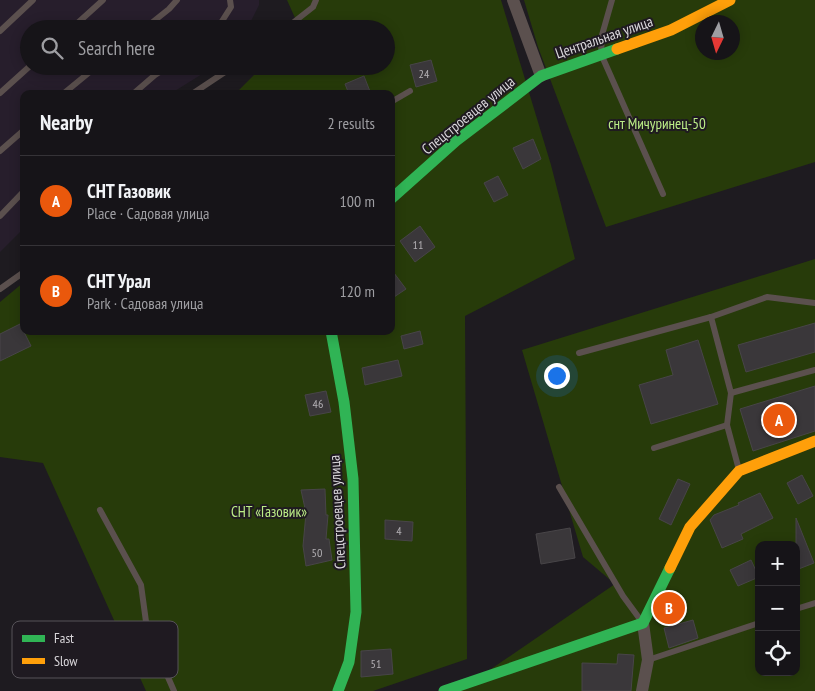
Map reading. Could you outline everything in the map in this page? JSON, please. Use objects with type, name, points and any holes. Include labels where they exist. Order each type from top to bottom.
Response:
[{"type":"street","points":[[513,0],[541,76]]},
{"type":"street","name":"Центральная улица","points":[[541,76],[671,30],[730,0]]},
{"type":"street","name":"Спецстроевцев улица","points":[[395,195],[456,140],[541,76]]},
{"type":"street","name":"Спецстроевцев улица","points":[[332,335],[344,402],[353,479],[356,612],[349,662],[338,691]]},
{"type":"street","points":[[642,691],[648,660],[643,623],[690,527],[739,471],[815,441]]},
{"type":"street","points":[[444,691],[643,623]]},
{"type":"lane","points":[[0,31],[34,0]]},
{"type":"lane","points":[[81,20],[103,0]]},
{"type":"lane","points":[[155,20],[177,0]]},
{"type":"lane","points":[[223,20],[231,7],[230,0]]},
{"type":"lane","points":[[297,20],[313,7],[316,0]]},
{"type":"lane","points":[[612,0],[602,35],[601,54],[662,194]]},
{"type":"lane","points":[[0,93],[20,75]]},
{"type":"lane","points":[[68,90],[86,75]]},
{"type":"lane","points":[[138,90],[155,75]]},
{"type":"lane","points":[[198,90],[220,75]]},
{"type":"lane","points":[[395,100],[410,91]]},
{"type":"lane","points":[[0,152],[20,134]]},
{"type":"lane","points":[[0,216],[20,195]]},
{"type":"lane","points":[[0,289],[20,275]]},
{"type":"lane","points":[[579,354],[711,316],[767,297],[815,303]]},
{"type":"lane","points":[[711,316],[732,393],[727,425],[739,471]]},
{"type":"lane","points":[[732,393],[815,370]]},
{"type":"lane","points":[[654,448],[727,425]]},
{"type":"lane","points":[[559,487],[623,596],[643,623]]},
{"type":"lane","points":[[100,510],[140,585],[146,621]]},
{"type":"lane","points":[[800,608],[815,603]]},
{"type":"lane","points":[[648,660],[755,624]]},
{"type":"lane","points":[[168,678],[174,691]]},
{"type":"shaded area","points":[[0,0],[259,0],[259,5],[252,20],[20,20],[20,75],[201,75],[176,90],[20,90],[20,232],[0,252]]},
{"type":"green space","name":"СНТ «Газовик»","points":[[287,0],[501,0],[551,165],[575,259],[465,316],[467,659],[373,691],[146,691],[140,678],[178,678],[178,621],[114,621],[43,463],[0,457],[0,302],[20,285],[20,335],[395,335],[395,90],[239,90],[254,75],[395,75],[395,20],[296,20]]},
{"type":"green space","name":"снт Мичуринец-50","points":[[524,0],[815,0],[815,162],[606,227],[538,47]]},
{"type":"green space","points":[[815,259],[815,691],[459,691],[615,584],[583,557],[522,350]]},
{"type":"building","points":[[431,60],[437,81],[416,87],[410,65]]},
{"type":"building","points":[[364,76],[369,90],[347,90],[345,84]]},
{"type":"building","points":[[533,139],[541,159],[523,169],[513,148]]},
{"type":"building","points":[[498,176],[508,195],[494,202],[484,183]]},
{"type":"building","points":[[420,226],[435,247],[415,262],[400,241]]},
{"type":"building","points":[[395,274],[406,289],[395,296]]},
{"type":"building","points":[[815,323],[815,352],[746,372],[738,345]]},
{"type":"building","points":[[20,324],[20,335],[26,335],[31,346],[0,361],[0,334]]},
{"type":"building","points":[[420,331],[423,344],[404,349],[401,336]]},
{"type":"building","points":[[698,340],[718,404],[651,424],[639,385],[673,375],[666,350]]},
{"type":"building","points":[[398,360],[402,376],[365,385],[362,368]]},
{"type":"building","points":[[815,386],[815,431],[753,451],[740,409]]},
{"type":"building","points":[[326,391],[331,412],[310,416],[305,395]]},
{"type":"building","points":[[802,475],[813,496],[798,504],[787,483]]},
{"type":"building","points":[[678,479],[690,484],[671,525],[659,519]]},
{"type":"building","points":[[325,489],[326,515],[328,515],[326,539],[329,539],[332,560],[306,566],[303,546],[306,513],[301,490]]},
{"type":"building","points":[[760,493],[773,518],[741,534],[743,539],[722,548],[710,520],[714,515],[739,505],[738,503]]},
{"type":"building","points":[[796,518],[814,563],[800,568],[800,541],[796,541]]},
{"type":"building","points":[[385,520],[413,522],[412,541],[385,539]]},
{"type":"building","points":[[570,528],[575,558],[541,564],[536,534]]},
{"type":"building","points":[[751,560],[755,568],[755,579],[738,586],[730,570]]},
{"type":"building","points":[[693,620],[698,638],[669,648],[664,628]]},
{"type":"building","points":[[391,649],[393,674],[361,677],[361,651]]},
{"type":"building","points":[[618,654],[634,655],[631,691],[582,691],[582,663],[617,664]]},
{"type":"traffic: fast","points":[[395,195],[456,141],[541,76],[617,49]]},
{"type":"traffic: fast","points":[[332,335],[344,402],[353,479],[356,612],[349,662],[338,691]]},
{"type":"traffic: fast","points":[[444,691],[643,623],[670,568]]},
{"type":"traffic: slow","points":[[617,49],[671,30],[730,0]]},
{"type":"traffic: slow","points":[[670,568],[690,527],[739,471],[815,441]]},
{"type":"place","name":"СНТ Газовик","points":[[779,420]]},
{"type":"place","name":"СНТ Урал","points":[[669,608]]}]
